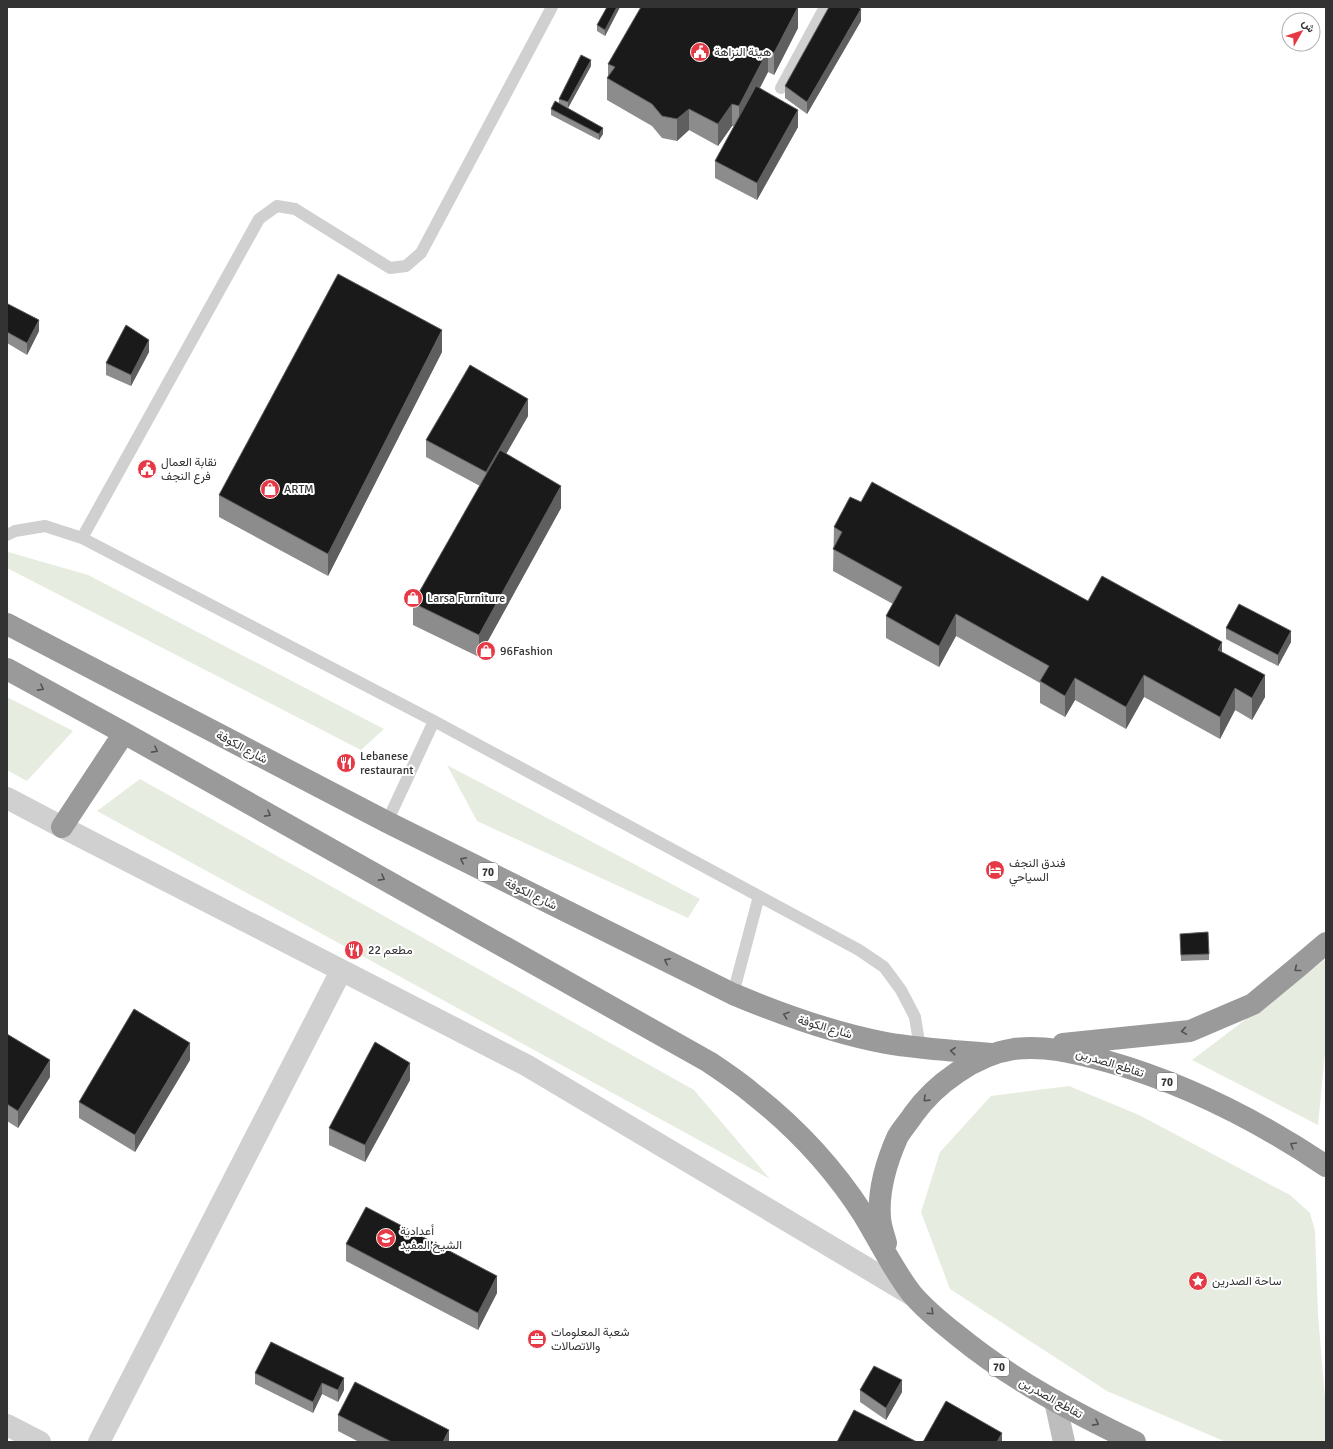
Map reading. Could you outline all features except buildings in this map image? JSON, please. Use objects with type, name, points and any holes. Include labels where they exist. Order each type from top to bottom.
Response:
[{"type":"highway","name":"شارع الكوفة","points":[[7,624],[387,822],[733,994],[782,1014],[833,1031],[886,1043],[920,1048],[992,1054]]},
{"type":"highway","name":"70","points":[[7,669],[124,733],[709,1062],[753,1094],[794,1130],[830,1170],[862,1214],[890,1260]]},
{"type":"highway","points":[[62,827],[124,733]]},
{"type":"highway","points":[[1034,1048],[1190,1031],[1253,1004],[1326,943]]},
{"type":"highway","name":"تقاطع الصدرين","points":[[992,1054],[1013,1050],[1053,1048],[1131,1068],[1188,1090],[1243,1116],[1296,1146],[1326,1166]]},
{"type":"highway","points":[[890,1260],[880,1217],[883,1177],[898,1137],[922,1102],[954,1074],[992,1054]]},
{"type":"highway","name":"تقاطع الصدرين","points":[[890,1260],[912,1295],[945,1325],[980,1353],[1016,1379],[1135,1442]]},
{"type":"main road","points":[[1055,1401],[1064,1442]]},
{"type":"street","points":[[7,798],[526,1065],[912,1295]]},
{"type":"street","points":[[100,1442],[341,971]]},
{"type":"street","points":[[7,1425],[40,1442]]},
{"type":"lane","points":[[82,538],[259,219],[277,206],[295,209],[390,268],[406,266],[421,253],[552,7]]},
{"type":"lane","points":[[781,88],[825,7]]},
{"type":"lane","points":[[7,536],[15,530],[45,526],[82,538],[434,721],[859,950],[884,967],[901,990],[915,1017],[920,1048]]},
{"type":"lane","points":[[387,822],[434,721]]},
{"type":"lane","points":[[733,994],[759,896]]},
{"type":"shaded area","points":[[8,552],[88,575],[384,729],[361,750],[7,568]]},
{"type":"shaded area","points":[[7,697],[73,731],[27,781],[7,770]]},
{"type":"shaded area","points":[[447,765],[700,899],[688,918],[477,821]]},
{"type":"shaded area","points":[[140,779],[694,1090],[770,1179],[97,811]]},
{"type":"shaded area","points":[[1326,959],[1326,1042],[1318,1125],[1192,1060]]},
{"type":"shaded area","points":[[1069,1086],[1139,1115],[1290,1195],[1310,1213],[1315,1231],[1318,1315],[1326,1410],[1326,1442],[1226,1442],[1107,1391],[950,1289],[921,1212],[940,1152],[991,1096]]},
{"type":"place","name":"هيئة النزاهة","points":[[700,52]]},
{"type":"place","name":"نقابة العمال فرع النجف","points":[[147,469]]},
{"type":"place","name":"ARTM","points":[[270,489]]},
{"type":"place","name":"Larsa Furniture","points":[[413,598]]},
{"type":"place","name":"96Fashion","points":[[486,651]]},
{"type":"place","name":"Lebanese restaurant","points":[[346,763]]},
{"type":"place","name":"فندق النجف السياحي","points":[[995,870]]},
{"type":"place","name":"مطعم 22","points":[[354,950]]},
{"type":"place","name":"أعدادية الشيخ المفيد","points":[[386,1238]]},
{"type":"place","name":"ساحة الصدرين","points":[[1198,1281]]},
{"type":"place","name":"شعبة المعلومات والاتصالات","points":[[537,1339]]}]
